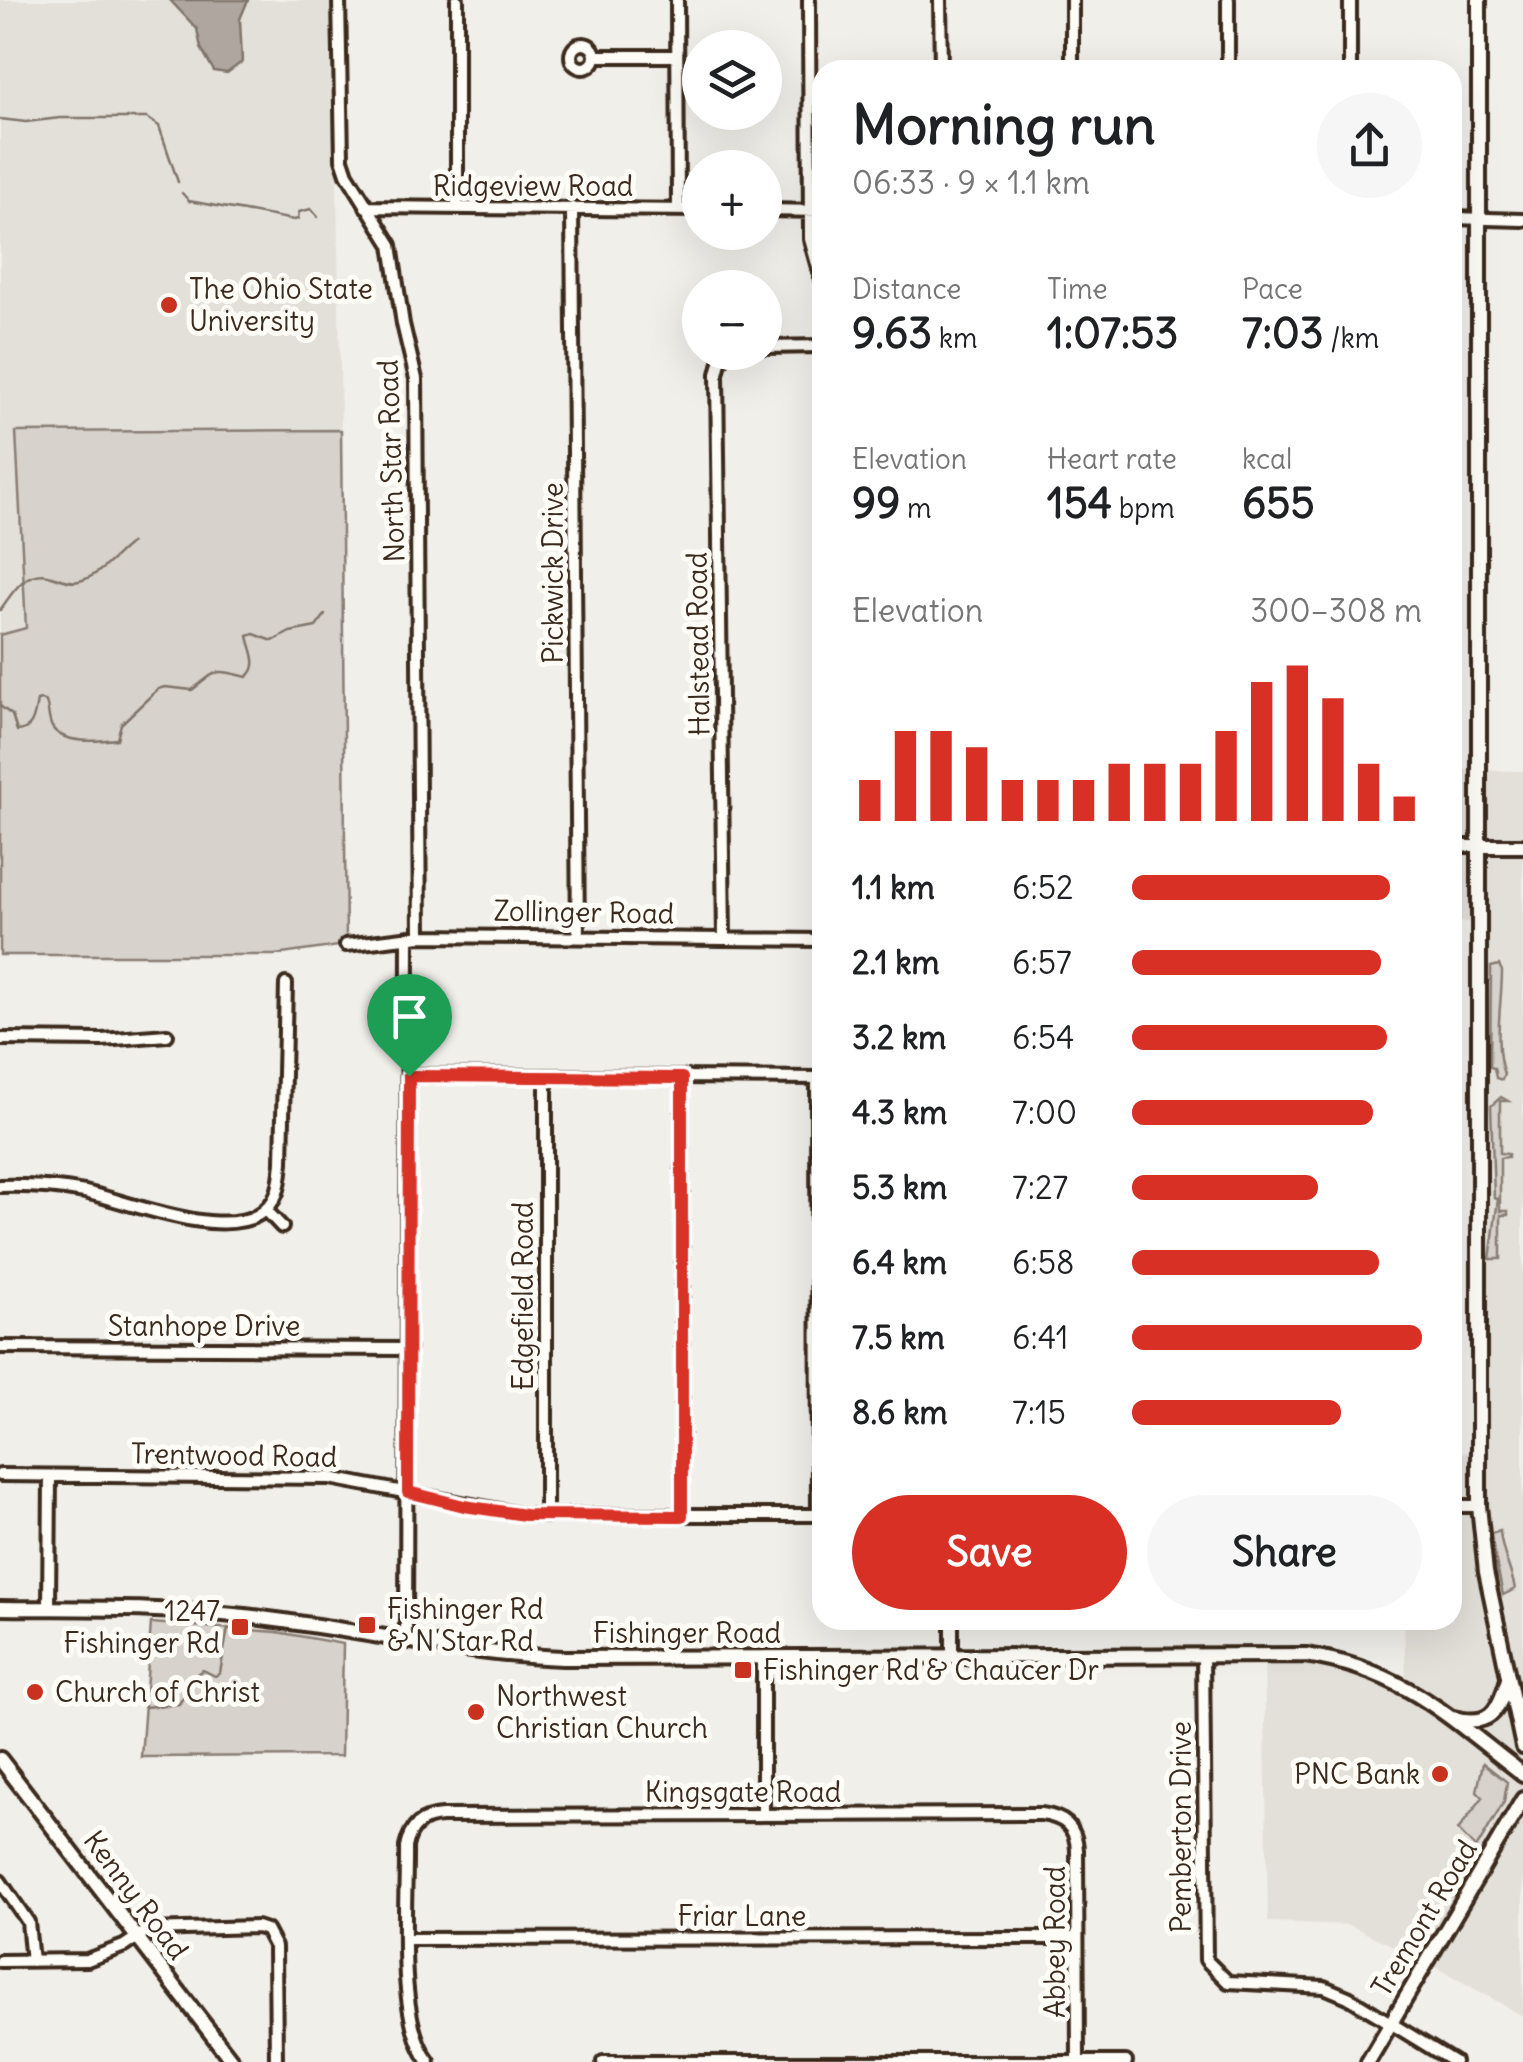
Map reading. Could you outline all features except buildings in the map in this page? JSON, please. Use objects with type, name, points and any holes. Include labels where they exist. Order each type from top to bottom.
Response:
[{"type":"main road","points":[[1479,0],[1479,1506],[1486,1572],[1523,1748]]},
{"type":"main road","points":[[1478,846],[1523,846]]},
{"type":"main road","name":"Fishinger Road","points":[[0,1608],[236,1616],[545,1658],[1306,1655],[1358,1665],[1413,1690],[1523,1774]]},
{"type":"main road","points":[[1508,1677],[1523,1702]]},
{"type":"main road","points":[[1450,1717],[1472,1721],[1487,1718],[1500,1702],[1508,1677]]},
{"type":"main road","name":"Kenny Road","points":[[0,1759],[232,2062]]},
{"type":"main road","name":"Tremont Road","points":[[1368,2062],[1523,1799]]},
{"type":"street","name":"North Star Road","points":[[339,0],[340,148],[347,174],[394,255],[400,310],[416,379],[406,1642]]},
{"type":"street","points":[[457,0],[457,208]]},
{"type":"street","points":[[677,0],[678,209]]},
{"type":"street","points":[[809,0],[812,90]]},
{"type":"street","points":[[940,0],[940,60]]},
{"type":"street","points":[[1072,0],[1072,60]]},
{"type":"street","points":[[1228,0],[1228,60]]},
{"type":"street","points":[[1350,0],[1350,60]]},
{"type":"street","points":[[595,56],[678,56]]},
{"type":"street","name":"Ridgeview Road","points":[[366,207],[682,209]]},
{"type":"street","name":"Pickwick Drive","points":[[572,208],[578,937]]},
{"type":"street","points":[[782,210],[812,211]]},
{"type":"street","points":[[1462,218],[1523,220]]},
{"type":"street","points":[[782,347],[812,346]]},
{"type":"street","name":"Halstead Road","points":[[718,370],[724,939]]},
{"type":"street","points":[[1462,846],[1478,846]]},
{"type":"street","name":"Zollinger Road","points":[[346,945],[414,936],[812,940]]},
{"type":"street","points":[[0,1186],[52,1187],[226,1223],[246,1221],[266,1210],[279,1190],[282,1162],[286,984]]},
{"type":"street","points":[[0,1039],[102,1040],[166,1035]]},
{"type":"street","points":[[409,1076],[812,1078]]},
{"type":"street","name":"Edgefield Road","points":[[546,1076],[546,1516]]},
{"type":"street","points":[[682,1078],[682,1516]]},
{"type":"street","points":[[266,1210],[282,1226]]},
{"type":"street","name":"Stanhope Drive","points":[[0,1348],[408,1349]]},
{"type":"street","name":"Trentwood Road","points":[[0,1475],[318,1477],[367,1482],[477,1508],[546,1516],[812,1515]]},
{"type":"street","points":[[49,1609],[50,1476]]},
{"type":"street","points":[[1462,1506],[1479,1506]]},
{"type":"street","points":[[952,1630],[952,1656]]},
{"type":"street","name":"Pemberton Drive","points":[[1203,1655],[1206,1960],[1228,1982],[1324,1988],[1454,2062]]},
{"type":"street","points":[[763,1657],[763,1815]]},
{"type":"street","name":"Kingsgate Road","points":[[407,1939],[406,1847],[416,1825],[428,1818],[1041,1814],[1057,1816],[1070,1826]]},
{"type":"street","name":"Abbey Road","points":[[1070,1826],[1078,1850],[1078,2060]]},
{"type":"street","points":[[0,1881],[28,1922],[32,1961]]},
{"type":"street","points":[[0,1961],[96,1958],[148,1930],[257,1926],[266,1930],[275,1947],[276,2062]]},
{"type":"street","name":"Friar Lane","points":[[407,1939],[1077,1938]]},
{"type":"street","points":[[407,1939],[409,2017],[429,2062]]},
{"type":"street","points":[[602,2062],[1126,2062]]},
{"type":"shaded area","name":"The Ohio State University","points":[[0,0],[339,0],[347,174],[337,181],[341,430],[17,432],[26,629],[0,635]]},
{"type":"shaded area","points":[[170,0],[248,0],[240,19],[242,62],[227,73],[214,71],[201,48],[197,29]]},
{"type":"shaded area","points":[[341,430],[346,945],[275,955],[0,955],[0,635],[26,628],[16,432]]},
{"type":"shaded area","points":[[1462,770],[1523,771],[1523,2016],[1427,1962],[1349,1925],[1268,1922],[1264,1655],[1306,1655],[1406,1685],[1404,1630],[1462,1630],[1462,1453],[1478,1452],[1477,922],[1462,922]]},
{"type":"shaded area","points":[[1499,965],[1502,1080],[1496,1078],[1494,1068],[1490,1067],[1491,967]]},
{"type":"shaded area","points":[[1501,1097],[1508,1101],[1500,1101],[1500,1153],[1508,1157],[1500,1158],[1500,1211],[1508,1211],[1508,1215],[1501,1215],[1501,1259],[1490,1259],[1498,1199],[1494,1198],[1491,1106]]},
{"type":"shaded area","points":[[1500,1531],[1515,1589],[1503,1595],[1492,1542],[1499,1595],[1488,1535]]},
{"type":"shaded area","points":[[151,1623],[277,1632],[343,1644],[341,1756],[141,1757]]},
{"type":"shaded area","points":[[1483,1763],[1507,1782],[1504,1802],[1476,1849],[1458,1830],[1483,1797],[1477,1791]]},
{"type":"waterway","points":[[0,119],[26,122],[147,118],[159,126],[178,182]]},
{"type":"waterway","points":[[182,193],[189,201],[294,220],[299,212],[311,209],[318,217]]},
{"type":"waterway","points":[[0,610],[19,585],[32,576],[48,575],[71,582],[86,579],[131,543]]},
{"type":"waterway","points":[[0,706],[12,715],[17,731],[30,725],[37,701],[41,700],[46,702],[52,727],[64,737],[117,739],[121,724],[158,689],[192,690],[222,672],[247,677],[254,663],[248,636],[254,634],[273,641],[290,632],[316,627],[325,615]]},
{"type":"waterway","points":[[144,1707],[179,1704],[198,1673],[220,1673],[228,1628]]},
{"type":"place","name":"The Ohio State University","points":[[169,305]]},
{"type":"place","name":"Fishinger Rd & N Star Rd","points":[[367,1625]]},
{"type":"place","name":"1247 Fishinger Rd","points":[[240,1627]]},
{"type":"place","name":"Fishinger Rd & Chaucer Dr","points":[[743,1670]]},
{"type":"place","name":"Church of Christ","points":[[35,1692]]},
{"type":"place","name":"Northwest Christian Church","points":[[476,1712]]},
{"type":"place","name":"PNC Bank","points":[[1440,1774]]},
{"type":"route","points":[[409,1076],[682,1078],[682,1516],[525,1515],[408,1492],[409,1076]]}]
